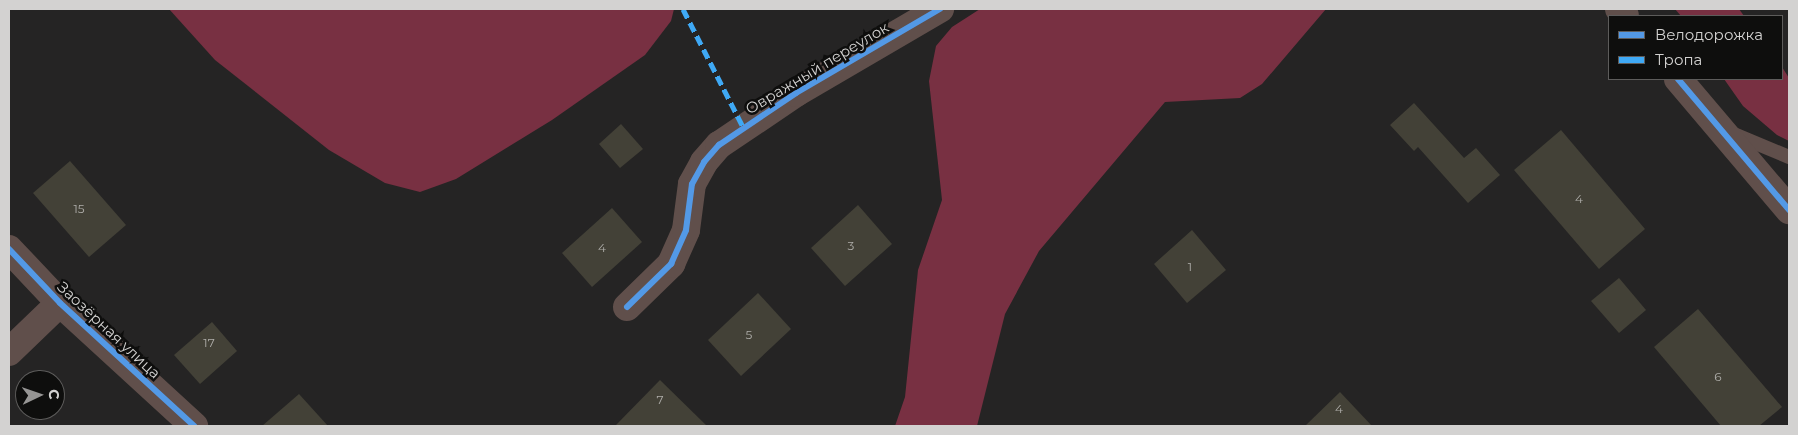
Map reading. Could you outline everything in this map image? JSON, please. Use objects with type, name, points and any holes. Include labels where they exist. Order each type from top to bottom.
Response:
[{"type":"street","name":"Овражный переулок","points":[[627,307],[671,264],[686,230],[692,184],[704,162],[719,145],[796,93],[940,9]]},
{"type":"street","points":[[1679,80],[1789,210]]},
{"type":"street","name":"Заозёрная улица","points":[[9,249],[60,303],[194,426]]},
{"type":"street","points":[[9,352],[60,303]]},
{"type":"lane","points":[[1719,128],[1789,156]]},
{"type":"shaded area","points":[[169,9],[674,9],[671,21],[645,55],[552,120],[456,179],[420,192],[385,183],[329,150],[215,60]]},
{"type":"shaded area","points":[[980,9],[1326,9],[1262,84],[1240,98],[1165,102],[1039,251],[1005,314],[977,426],[895,426],[905,397],[918,270],[942,200],[929,81],[936,46],[952,27]]},
{"type":"shaded area","points":[[1675,9],[1739,9],[1743,15],[1680,15]]},
{"type":"shaded area","points":[[1783,69],[1789,78],[1789,141],[1777,135],[1743,106],[1725,80],[1783,80]]},
{"type":"building","points":[[1414,103],[1464,158],[1476,148],[1500,175],[1468,203],[1418,147],[1414,151],[1390,125]]},
{"type":"building","points":[[621,124],[643,149],[620,168],[599,144]]},
{"type":"building","points":[[1561,130],[1645,229],[1599,269],[1514,170]]},
{"type":"building","points":[[70,161],[126,225],[89,257],[33,193]]},
{"type":"building","points":[[858,205],[892,244],[845,286],[811,248]]},
{"type":"building","points":[[612,208],[642,242],[592,287],[562,253]]},
{"type":"building","points":[[1192,230],[1226,270],[1187,303],[1154,264]]},
{"type":"building","points":[[1619,278],[1646,310],[1619,333],[1591,301]]},
{"type":"building","points":[[758,293],[791,329],[741,376],[708,340]]},
{"type":"building","points":[[1698,309],[1782,407],[1759,426],[1721,426],[1654,347]]},
{"type":"building","points":[[212,322],[237,351],[200,384],[174,355]]},
{"type":"building","points":[[660,380],[707,426],[615,426]]},
{"type":"building","points":[[1340,392],[1372,426],[1305,426]]},
{"type":"building","points":[[299,394],[328,426],[262,426]]},
{"type":"marked path","points":[[683,9],[743,127]]},
{"type":"cycle path","points":[[627,307],[671,264],[686,230],[692,184],[704,162],[719,145],[796,93],[940,9]]},
{"type":"cycle path","points":[[1679,80],[1789,210]]},
{"type":"cycle path","points":[[9,249],[60,303],[194,426]]}]
